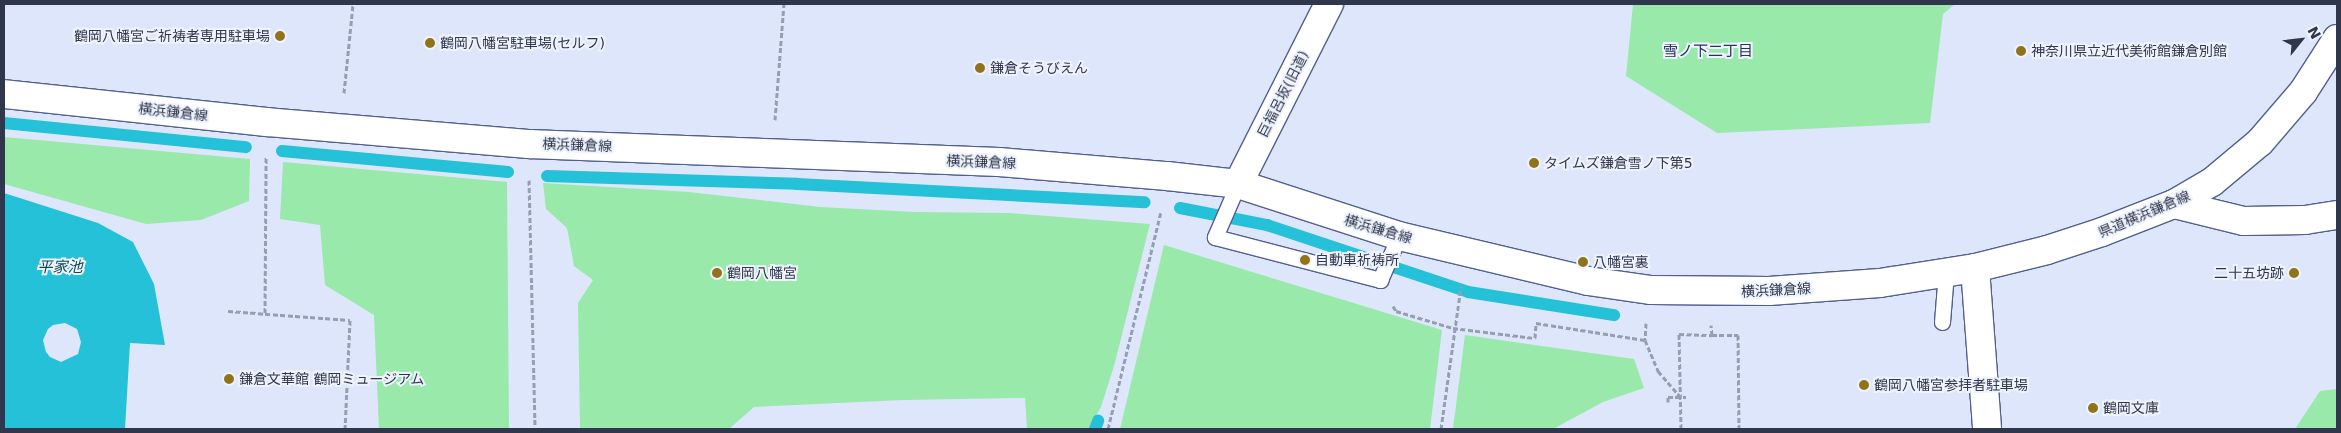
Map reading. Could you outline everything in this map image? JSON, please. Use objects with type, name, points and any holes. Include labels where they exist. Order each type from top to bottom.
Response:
[{"type":"main road","name":"巨福呂坂(旧道)","points":[[1238,184],[1329,4]]},
{"type":"main road","name":"県道横浜鎌倉線","points":[[1946,272],[1975,268],[2047,250],[2102,232],[2174,204],[2212,182],[2260,142],[2303,92],[2337,39]]},
{"type":"main road","name":"横浜鎌倉線","points":[[4,94],[529,144],[999,162],[1238,184],[1399,236],[1579,279],[1651,290],[1770,292],[1880,283],[1946,272]]},
{"type":"main road","points":[[2174,204],[2244,221],[2305,220],[2337,214]]},
{"type":"main road","points":[[1975,268],[1987,429]]},
{"type":"lane","points":[[1238,184],[1215,237],[1384,270],[1399,236]]},
{"type":"lane","points":[[1942,322],[1946,272]]},
{"type":"path","points":[[340,127],[353,4]]},
{"type":"path","points":[[772,153],[784,4]]},
{"type":"path","points":[[264,313],[266,162]]},
{"type":"path","points":[[1108,429],[1165,196],[1167,176]]},
{"type":"path","points":[[530,184],[535,429]]},
{"type":"path","points":[[1384,270],[1396,311],[1453,328],[1535,338],[1536,323],[1645,340],[1658,370],[1680,397]]},
{"type":"path","points":[[1441,429],[1458,296]]},
{"type":"path","points":[[228,311],[350,320],[344,429]]},
{"type":"path","points":[[1711,325],[1712,335]]},
{"type":"path","points":[[1681,429],[1680,334],[1738,335],[1736,377],[1739,429]]},
{"type":"path","points":[[1668,402],[1668,397],[1686,397]]},
{"type":"path","points":[[364,429],[372,429]]},
{"type":"green space","points":[[1633,4],[1955,4],[1943,14],[1930,123],[1717,133],[1626,76]]},
{"type":"green space","points":[[4,137],[250,159],[249,201],[201,220],[146,224],[4,184]]},
{"type":"green space","points":[[283,162],[507,182],[509,429],[379,429],[374,315],[325,285],[320,225],[280,219]]},
{"type":"green space","points":[[543,183],[689,192],[820,207],[915,212],[1010,213],[1150,224],[1114,366],[1101,407],[1088,429],[1027,429],[1025,398],[903,400],[754,407],[729,429],[580,429],[578,303],[593,280],[574,266],[567,228],[546,209]]},
{"type":"green space","points":[[1164,245],[1442,330],[1430,429],[1120,429]]},
{"type":"green space","points":[[1465,335],[1634,359],[1644,388],[1603,402],[1553,429],[1453,429]]},
{"type":"green space","points":[[2337,389],[2337,429],[2295,429],[2320,391]]},
{"type":"water","name":"平家池","points":[[4,193],[98,223],[133,242],[154,284],[165,345],[130,343],[125,429],[4,429]],"holes":[[[65,323],[77,329],[81,342],[78,354],[61,362],[50,357],[46,352],[43,340],[48,329],[53,325]]]},
{"type":"waterway","points":[[4,123],[246,147]]},
{"type":"waterway","points":[[282,151],[508,172]]},
{"type":"waterway","points":[[547,176],[797,184],[1145,202]]},
{"type":"waterway","points":[[1180,208],[1267,225],[1468,292],[1614,315]]},
{"type":"waterway","points":[[1095,429],[1098,421]]},
{"type":"place","name":"鶴岡八幡宮ご祈祷者専用駐車場","points":[[280,36]]},
{"type":"place","name":"鶴岡八幡宮駐車場(セルフ)","points":[[430,43]]},
{"type":"place","name":"神奈川県立近代美術館鎌倉別館","points":[[2021,51]]},
{"type":"place","name":"鎌倉そうびえん","points":[[980,68]]},
{"type":"place","name":"タイムズ鎌倉雪ノ下第5","points":[[1534,163]]},
{"type":"place","name":"自動車祈祷所","points":[[1305,260]]},
{"type":"place","name":"八幡宮裏","points":[[1583,262]]},
{"type":"place","name":"鶴岡八幡宮","points":[[717,273]]},
{"type":"place","name":"二十五坊跡","points":[[2294,273]]},
{"type":"place","name":"鎌倉文華館 鶴岡ミュージアム","points":[[229,379]]},
{"type":"place","name":"鶴岡八幡宮参拝者駐車場","points":[[1864,385]]},
{"type":"place","name":"鶴岡文庫","points":[[2093,408]]},
{"type":"district","name":"雪ノ下二丁目","points":[[1708,52]]}]
